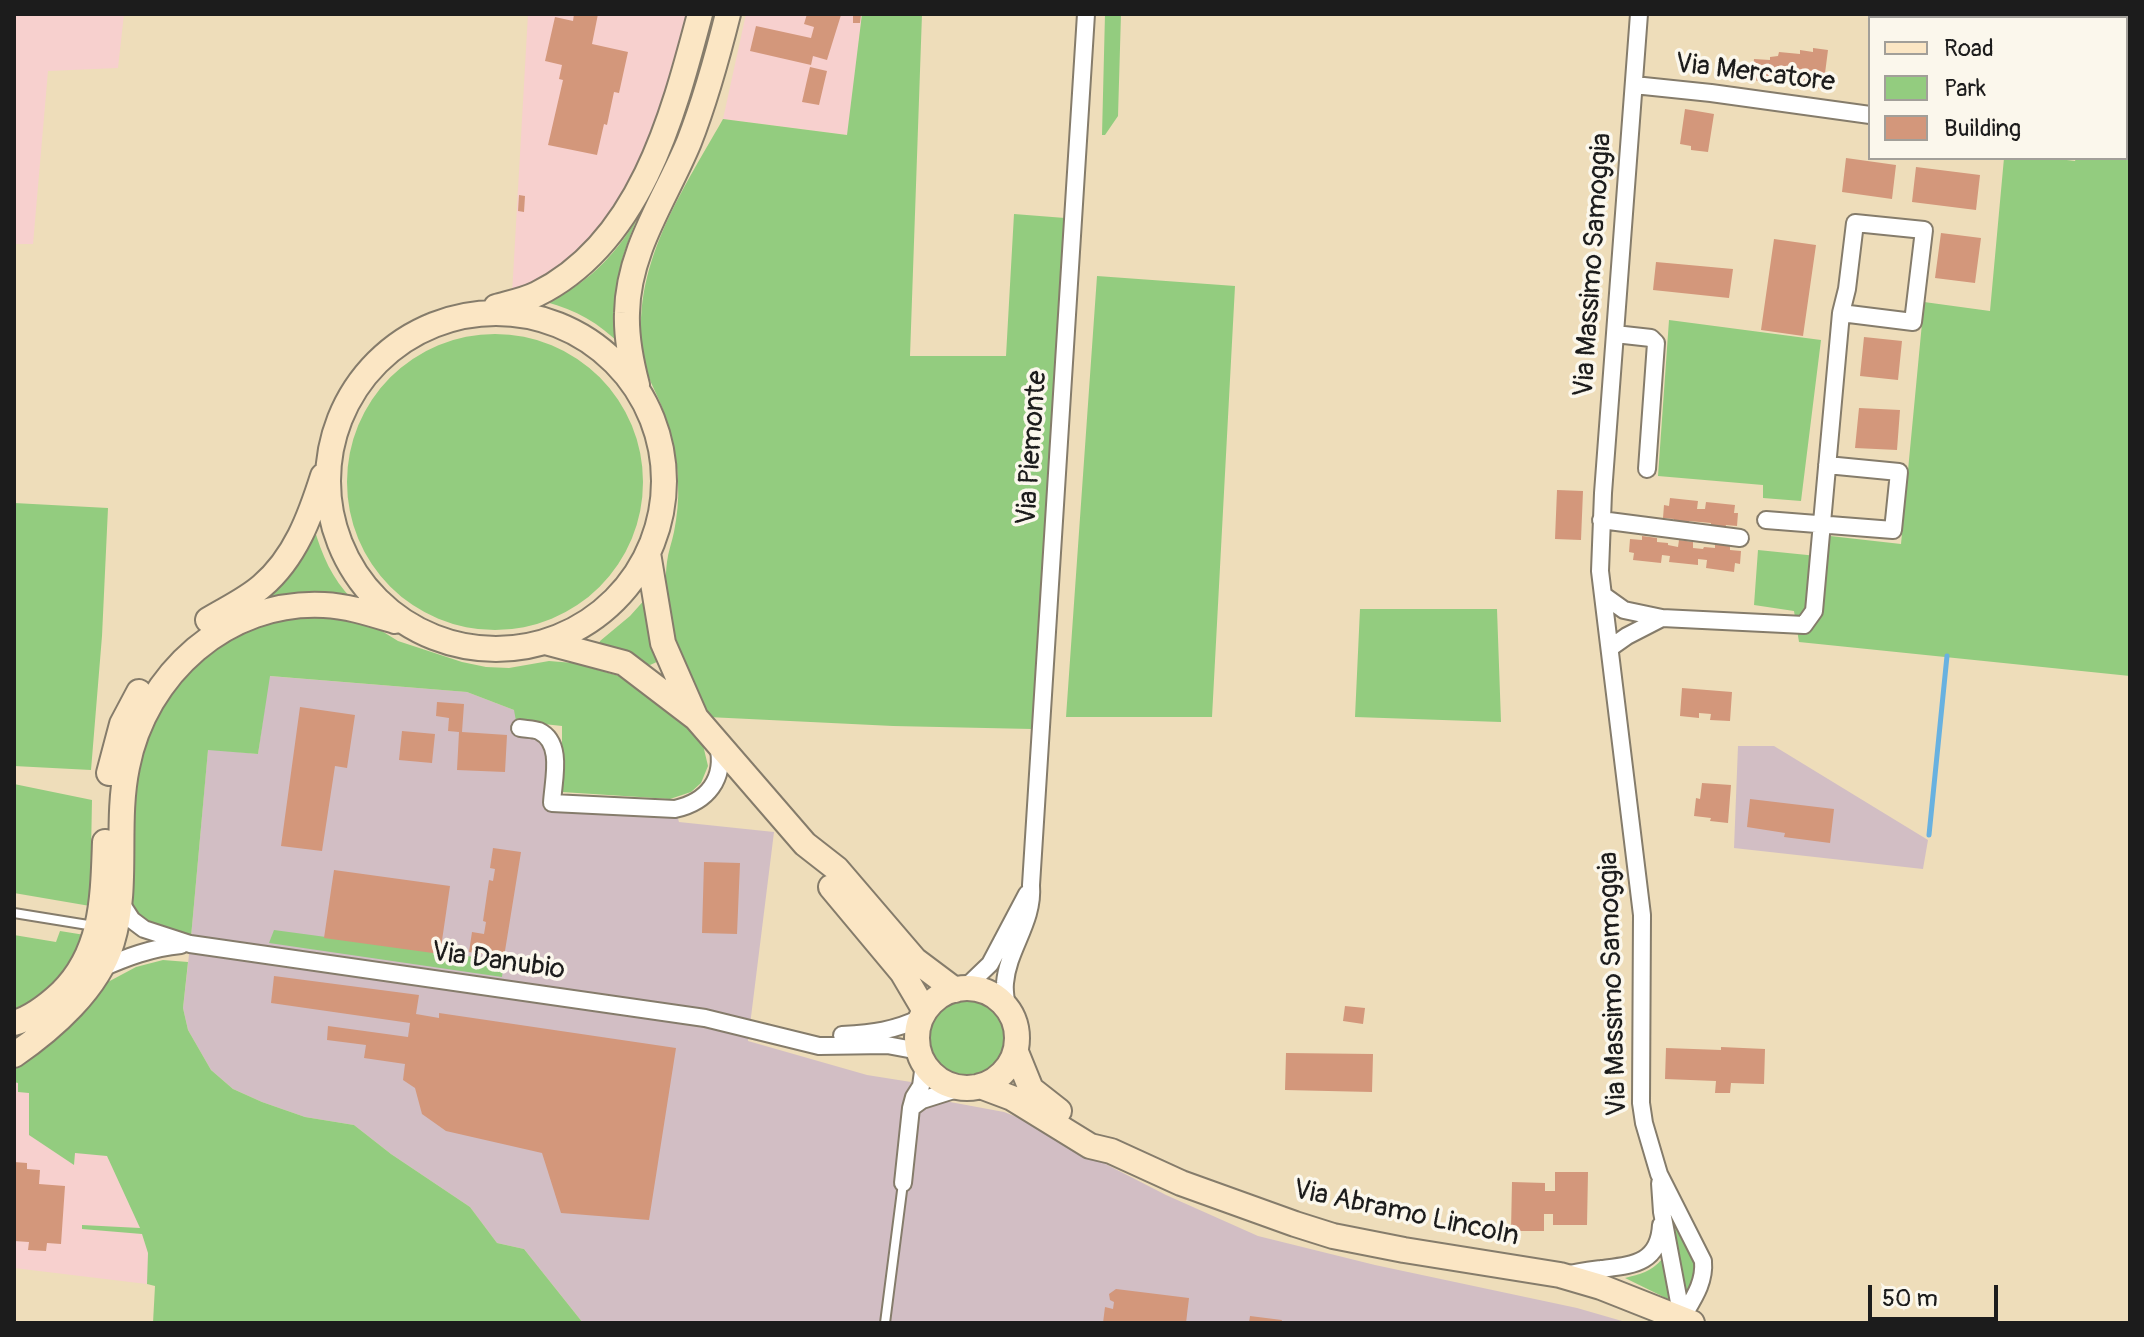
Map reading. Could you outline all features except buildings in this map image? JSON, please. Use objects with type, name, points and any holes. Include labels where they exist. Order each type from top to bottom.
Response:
[{"type":"street","points":[[14,1023],[23,1021],[50,1004],[70,984],[89,956],[98,930],[103,895],[110,769],[122,724],[140,689],[180,641],[260,588],[288,558],[312,507],[344,406],[377,361],[398,343],[422,329],[534,295],[557,283],[578,268],[615,228],[654,157],[673,108],[700,14]]},
{"type":"street","points":[[639,391],[630,357],[627,313],[633,268],[692,132],[711,78],[728,14]]},
{"type":"street","name":"Via Piemonte","points":[[1007,1008],[1006,977],[1032,900],[1086,14]]},
{"type":"street","name":"Via Massimo Samoggia","points":[[1639,14],[1601,520],[1600,571],[1642,915],[1641,1103],[1659,1174],[1703,1261],[1704,1272],[1692,1321]]},
{"type":"street","name":"Via Mercatore","points":[[1634,85],[1868,115]]},
{"type":"street","points":[[1603,595],[1624,610],[1662,618],[1804,625],[1814,611],[1841,313],[1855,223],[1924,230],[1913,322],[1841,313]]},
{"type":"street","points":[[328,459],[330,515],[350,566],[366,589],[386,609],[426,635],[465,646],[505,649],[545,642],[567,634],[606,608],[637,573],[657,530],[664,471],[658,435],[650,412],[639,391],[612,358],[578,333],[539,318],[518,314],[475,314]]},
{"type":"street","points":[[1615,334],[1651,338],[1656,343],[1647,469]]},
{"type":"street","points":[[1766,520],[1893,530],[1899,472],[1827,465]]},
{"type":"street","points":[[1601,520],[1740,538]]},
{"type":"street","points":[[648,553],[663,643],[696,718]]},
{"type":"street","points":[[14,1055],[72,1007],[99,970],[112,944],[119,900],[122,808],[129,757],[159,690],[188,656],[212,635],[252,614],[277,607],[325,605],[409,625]]},
{"type":"street","points":[[1610,648],[1662,618]]},
{"type":"street","points":[[545,642],[624,663],[696,718],[805,844],[837,869],[915,960],[960,989]]},
{"type":"street","points":[[520,728],[539,731],[555,751],[552,803],[675,809],[690,806],[703,798],[713,786],[720,754],[717,743]]},
{"type":"street","points":[[805,844],[823,878],[902,972],[924,1014]]},
{"type":"street","name":"Via Piemonte","points":[[960,989],[990,964],[1031,885]]},
{"type":"street","name":"Via Danubio","points":[[119,900],[132,920],[144,929],[190,944],[705,1018],[819,1046],[887,1045],[921,1057]]},
{"type":"street","name":"Via Danubio","points":[[99,970],[132,955],[190,944]]},
{"type":"street","points":[[903,1183],[911,1108],[921,1086],[917,1037],[924,1014],[937,999],[960,989],[979,990],[994,996],[1007,1008],[1018,1036],[1016,1052],[1009,1067],[999,1077],[922,1100],[911,1108]]},
{"type":"street","name":"Via Danubio","points":[[796,1041],[901,1028],[924,1014]]},
{"type":"street","name":"Via Abramo Lincoln","points":[[1016,1052],[1031,1089],[1100,1138],[1111,1151]]},
{"type":"street","points":[[921,1057],[934,1075],[946,1084],[970,1087]]},
{"type":"street","name":"Via Abramo Lincoln","points":[[970,1087],[1006,1094],[1090,1146],[1111,1151],[1181,1183],[1253,1210],[1333,1236],[1560,1275],[1692,1321]]},
{"type":"street","name":"Via Massimo Samoggia","points":[[1560,1275],[1633,1265],[1647,1258],[1659,1241],[1662,1212],[1659,1174]]},
{"type":"street","name":"Via Massimo Samoggia","points":[[1662,1212],[1692,1321]]},
{"type":"lane","points":[[14,913],[88,925]]},
{"type":"lane","points":[[885,1323],[903,1183]]},
{"type":"shaded area","points":[[14,14],[124,14],[118,68],[48,71],[33,244],[14,244]]},
{"type":"shaded area","points":[[528,14],[688,14],[677,61],[649,141],[629,186],[600,233],[548,279],[512,294]]},
{"type":"shaded area","points":[[746,14],[862,14],[848,135],[723,119]]},
{"type":"shaded area","points":[[269,676],[467,692],[554,730],[553,803],[675,809],[679,822],[774,832],[748,1041],[867,1075],[911,1082],[950,1102],[1004,1112],[1038,1125],[1086,1154],[1166,1195],[1258,1236],[1375,1265],[1577,1308],[1629,1323],[583,1323],[524,1249],[497,1243],[470,1207],[354,1125],[305,1117],[233,1089],[211,1070],[188,1030],[183,1008],[208,749],[258,754]]},
{"type":"shaded area","points":[[1738,746],[1774,746],[1928,840],[1923,869],[1734,848]]},
{"type":"shaded area","points":[[14,1064],[101,1124],[156,1242],[155,1285],[14,1268]]},
{"type":"green space","points":[[862,14],[922,14],[910,356],[1006,356],[1014,214],[1065,218],[1032,729],[708,717],[681,665],[672,635],[666,574],[677,514],[678,474],[668,426],[646,368],[641,334],[649,269],[674,207],[723,119],[847,135]]},
{"type":"green space","points":[[1105,14],[1121,14],[1118,116],[1102,135]]},
{"type":"green space","points":[[2130,112],[2130,676],[1799,642],[1794,611],[1754,605],[1758,550],[1827,557],[1830,536],[1901,544],[1924,302],[1990,311],[2004,160],[2128,160]]},
{"type":"green space","points":[[637,219],[625,251],[616,295],[621,345],[586,318],[546,302],[574,287],[598,268]]},
{"type":"green space","points":[[1097,276],[1235,286],[1212,717],[1066,717]]},
{"type":"green space","points":[[1669,320],[1821,340],[1801,501],[1763,498],[1763,485],[1658,476]]},
{"type":"green space","points":[[480,334],[510,334],[538,340],[565,351],[589,367],[610,388],[626,412],[637,439],[643,482],[637,525],[626,552],[610,576],[589,597],[565,613],[538,624],[510,630],[480,630],[452,624],[425,613],[401,597],[380,576],[364,552],[353,525],[347,497],[347,467],[353,439],[364,412],[380,388],[401,367],[425,351],[452,340]]},
{"type":"green space","points":[[14,503],[108,508],[91,770],[14,766]]},
{"type":"green space","points":[[314,528],[328,566],[352,599],[249,607]]},
{"type":"green space","points":[[647,597],[659,661],[650,665],[598,647],[600,641]]},
{"type":"green space","points":[[1360,609],[1497,609],[1501,722],[1355,717]]},
{"type":"green space","points":[[325,614],[372,625],[398,641],[462,662],[509,668],[549,661],[574,663],[626,678],[676,708],[703,745],[708,766],[701,783],[691,792],[670,799],[562,792],[562,726],[516,721],[514,710],[467,692],[270,676],[258,754],[208,750],[191,937],[147,924],[130,902],[134,770],[153,713],[195,662],[256,623]]},
{"type":"green space","points":[[14,784],[92,800],[90,906],[14,893]]},
{"type":"green space","points":[[274,930],[504,961],[502,977],[269,943]]},
{"type":"green space","points":[[60,931],[91,936],[61,985],[14,1016],[14,935],[56,942]]},
{"type":"green space","points":[[163,960],[188,962],[183,1008],[188,1030],[211,1070],[233,1089],[262,1102],[305,1117],[354,1125],[470,1207],[497,1243],[524,1249],[583,1323],[153,1323],[155,1286],[147,1284],[148,1253],[142,1234],[82,1229],[82,1225],[140,1228],[107,1156],[75,1153],[74,1165],[29,1135],[29,1093],[18,1092],[18,1083],[14,1082],[14,1064],[106,983],[136,967]]},
{"type":"green space","points":[[959,998],[975,998],[996,1009],[1007,1030],[1007,1046],[996,1067],[975,1078],[959,1078],[945,1072],[933,1060],[927,1046],[927,1030],[933,1016],[945,1004]]},
{"type":"green space","points":[[1677,1229],[1689,1247],[1695,1268],[1686,1293],[1673,1230]]},
{"type":"green space","points":[[1662,1259],[1670,1300],[1625,1278],[1649,1270]]},
{"type":"waterway","points":[[1929,835],[1947,656]]}]
